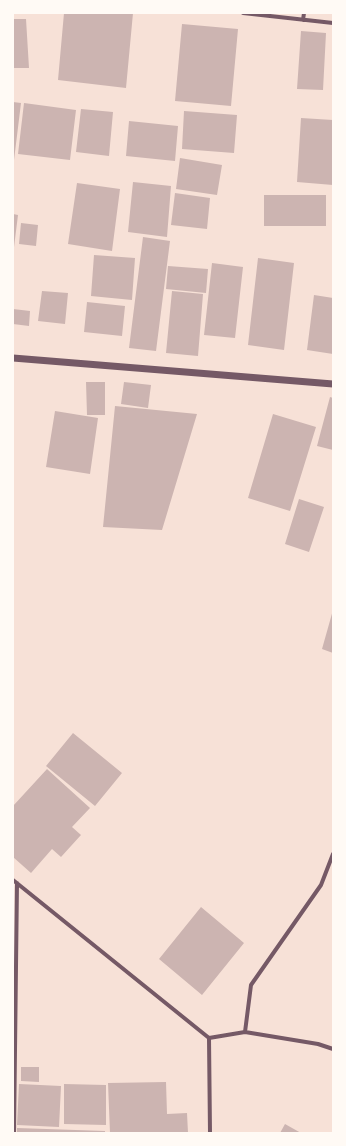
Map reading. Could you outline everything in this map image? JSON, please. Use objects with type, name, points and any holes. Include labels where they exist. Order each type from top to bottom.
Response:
[{"type":"street","points":[[242,13],[333,23]]},
{"type":"street","points":[[303,20],[304,13]]},
{"type":"street","points":[[13,358],[333,384]]},
{"type":"street","points":[[245,1032],[251,986],[321,885],[333,854]]},
{"type":"street","points":[[15,882],[209,1038],[245,1032],[318,1044],[333,1049]]},
{"type":"street","points":[[14,1133],[15,882]]},
{"type":"street","points":[[209,1038],[210,1133]]},
{"type":"building","points":[[64,13],[133,13],[126,88],[58,80]]},
{"type":"building","points":[[13,19],[26,19],[29,68],[13,68]]},
{"type":"building","points":[[182,24],[238,29],[231,106],[175,101]]},
{"type":"building","points":[[301,31],[326,33],[323,90],[297,89]]},
{"type":"building","points":[[13,102],[21,103],[14,160],[13,160]]},
{"type":"building","points":[[24,103],[76,110],[70,160],[18,154]]},
{"type":"building","points":[[81,109],[113,112],[109,156],[76,152]]},
{"type":"building","points":[[184,111],[237,115],[234,153],[182,149]]},
{"type":"building","points":[[301,118],[333,120],[333,185],[297,182]]},
{"type":"building","points":[[129,121],[178,126],[175,161],[126,156]]},
{"type":"building","points":[[180,158],[222,165],[217,195],[176,189]]},
{"type":"building","points":[[133,182],[171,186],[167,237],[128,232]]},
{"type":"building","points":[[77,183],[120,189],[112,251],[68,244]]},
{"type":"building","points":[[175,193],[210,198],[207,229],[171,225]]},
{"type":"building","points":[[264,195],[326,195],[326,226],[264,226]]},
{"type":"building","points":[[13,214],[18,215],[14,247],[13,247]]},
{"type":"building","points":[[21,223],[38,225],[36,246],[19,244]]},
{"type":"building","points":[[143,237],[170,241],[156,351],[129,348]]},
{"type":"building","points":[[94,255],[135,258],[132,300],[91,296]]},
{"type":"building","points":[[258,258],[294,263],[284,350],[248,345]]},
{"type":"building","points":[[212,263],[243,267],[235,338],[204,335]]},
{"type":"building","points":[[168,266],[208,269],[206,293],[166,289]]},
{"type":"building","points":[[42,291],[68,293],[65,324],[38,321]]},
{"type":"building","points":[[172,291],[203,294],[198,356],[166,353]]},
{"type":"building","points":[[314,295],[333,298],[333,354],[307,350]]},
{"type":"building","points":[[87,302],[125,306],[122,336],[84,332]]},
{"type":"building","points":[[13,309],[30,311],[29,326],[13,324]]},
{"type":"building","points":[[86,382],[105,382],[105,415],[87,415]]},
{"type":"building","points":[[124,382],[151,385],[148,408],[121,404]]},
{"type":"building","points":[[330,397],[333,398],[333,450],[317,446]]},
{"type":"building","points":[[115,406],[197,414],[162,530],[103,527]]},
{"type":"building","points":[[55,411],[98,418],[90,474],[46,467]]},
{"type":"building","points":[[273,414],[316,427],[290,511],[248,498]]},
{"type":"building","points":[[299,499],[324,507],[309,552],[285,544]]},
{"type":"building","points":[[333,610],[333,653],[322,649]]},
{"type":"building","points":[[73,733],[122,773],[95,806],[46,766]]},
{"type":"building","points":[[47,769],[90,808],[72,827],[81,835],[61,857],[52,849],[31,873],[13,857],[13,806]]},
{"type":"building","points":[[201,907],[244,943],[202,995],[159,959]]},
{"type":"building","points":[[21,1067],[39,1067],[39,1082],[21,1081]]},
{"type":"building","points":[[166,1082],[167,1114],[187,1113],[188,1133],[110,1133],[108,1083]]},
{"type":"building","points":[[19,1084],[61,1086],[59,1127],[17,1125]]},
{"type":"building","points":[[64,1084],[106,1085],[106,1125],[64,1124]]},
{"type":"building","points":[[285,1124],[301,1133],[280,1133]]},
{"type":"building","points":[[17,1128],[105,1131],[105,1133],[17,1133]]}]
